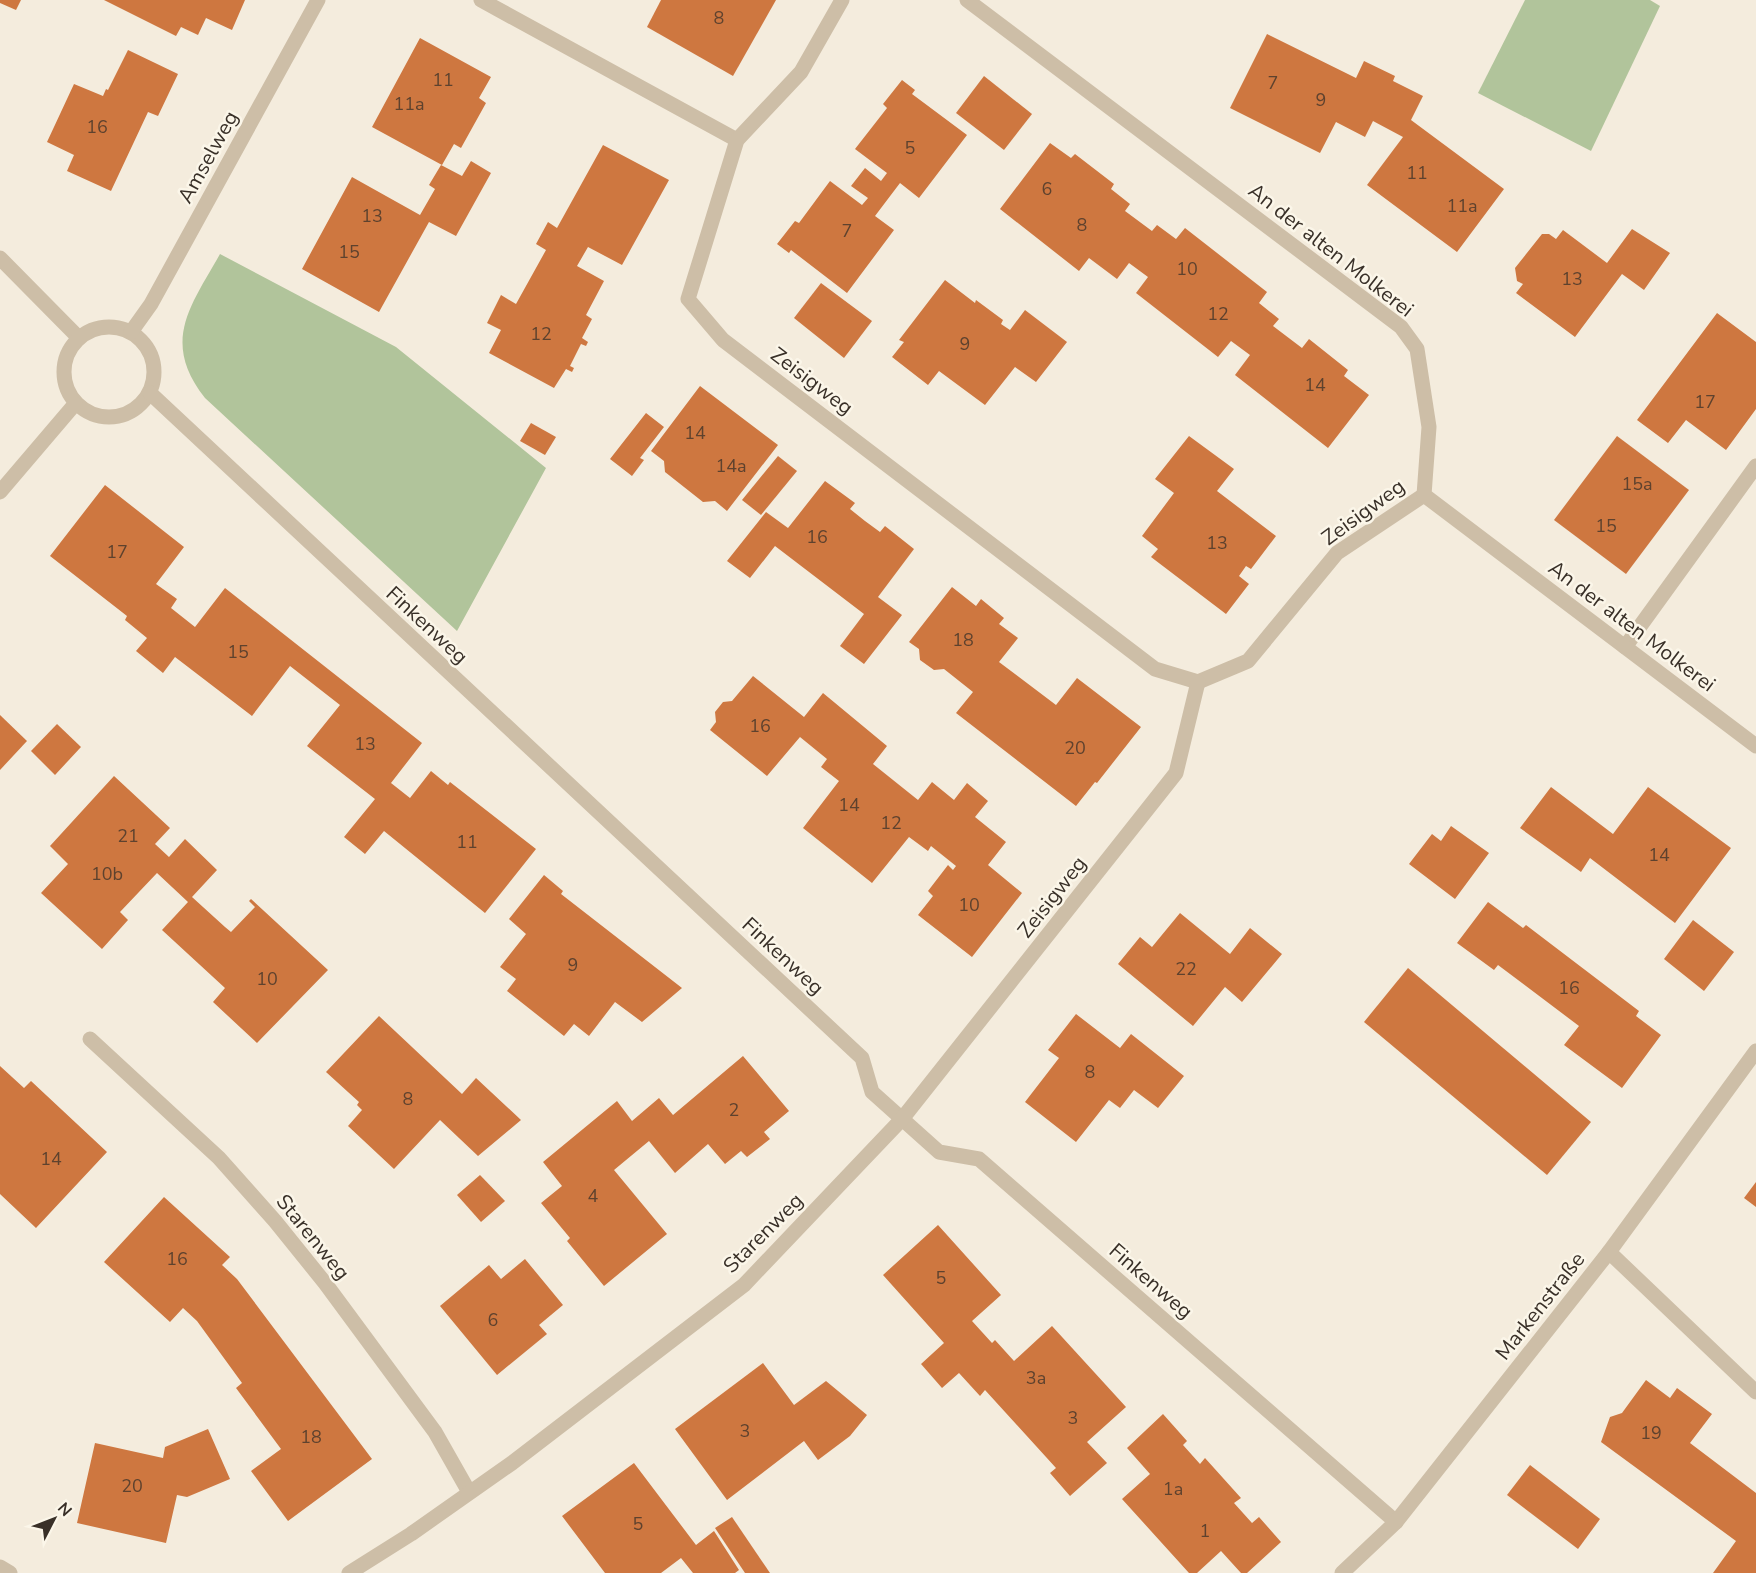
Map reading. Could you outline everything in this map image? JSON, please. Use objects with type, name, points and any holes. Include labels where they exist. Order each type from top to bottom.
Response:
[{"type":"street","name":"Amselweg","points":[[131,332],[157,293],[318,0]]},
{"type":"street","points":[[481,0],[737,140]]},
{"type":"street","name":"Zeisigweg","points":[[842,0],[801,72],[737,140],[688,299],[723,340],[1155,669],[1198,682],[1248,661],[1337,553],[1424,495]]},
{"type":"street","name":"An der alten Molkerei","points":[[967,0],[1401,327],[1417,349],[1429,427],[1424,495],[1756,746]]},
{"type":"street","points":[[0,258],[78,337]]},
{"type":"street","points":[[103,326],[131,332],[147,347],[155,369],[150,393],[129,413],[100,417],[75,404],[64,382],[64,358],[78,337],[103,326]]},
{"type":"street","name":"Finkenweg","points":[[150,393],[862,1058],[872,1092],[939,1152],[979,1159],[1395,1522]]},
{"type":"street","points":[[0,492],[75,404]]},
{"type":"street","points":[[1625,647],[1756,466]]},
{"type":"street","name":"Zeisigweg","points":[[902,1119],[1176,773],[1198,682]]},
{"type":"street","name":"Starenweg","points":[[90,1039],[219,1158],[275,1221],[325,1283],[435,1432],[469,1492]]},
{"type":"street","name":"Markenstraße","points":[[1342,1573],[1395,1522],[1609,1252],[1756,1051]]},
{"type":"street","name":"Starenweg","points":[[349,1573],[411,1534],[512,1462],[744,1285],[902,1119]]},
{"type":"street","points":[[1609,1252],[1756,1392]]},
{"type":"street","points":[[0,1567],[10,1573]]},
{"type":"green space","points":[[1525,0],[1650,0],[1660,6],[1591,151],[1478,93]]},
{"type":"green space","points":[[220,254],[396,347],[546,468],[457,631],[205,398],[192,378],[182,342],[185,325],[190,308]]},
{"type":"building","points":[[0,0],[21,0],[16,10],[0,3]]},
{"type":"building","points":[[104,0],[245,0],[232,30],[206,18],[198,35],[181,27],[176,36]]},
{"type":"building","points":[[661,0],[776,0],[733,76],[647,27]]},
{"type":"building","points":[[1267,34],[1356,78],[1364,61],[1395,76],[1393,81],[1423,96],[1411,120],[1504,189],[1457,252],[1367,185],[1403,137],[1373,121],[1365,137],[1336,122],[1320,153],[1230,108]]},
{"type":"building","points":[[420,38],[491,77],[479,98],[486,103],[461,148],[454,144],[442,165],[372,127]]},
{"type":"building","points":[[128,50],[178,74],[158,116],[148,112],[111,191],[67,171],[74,155],[47,142],[74,84],[103,96]]},
{"type":"building","points":[[984,76],[1032,114],[1004,150],[956,113]]},
{"type":"building","points":[[902,80],[915,90],[912,94],[967,135],[919,198],[900,183],[875,216],[894,230],[847,293],[791,250],[789,253],[777,244],[795,221],[799,223],[830,181],[862,205],[868,198],[851,186],[865,168],[881,181],[887,173],[855,149],[887,108],[883,104]]},
{"type":"building","points":[[1050,143],[1071,158],[1075,154],[1114,184],[1111,189],[1130,204],[1125,211],[1152,231],[1157,225],[1176,239],[1185,228],[1267,292],[1259,303],[1279,319],[1273,326],[1302,348],[1309,339],[1348,370],[1344,376],[1369,395],[1328,448],[1235,375],[1250,355],[1231,341],[1218,357],[1136,293],[1148,277],[1129,263],[1117,279],[1089,258],[1079,271],[1000,209]]},
{"type":"building","points":[[603,145],[669,180],[622,265],[588,247],[577,266],[604,281],[586,315],[592,319],[582,338],[588,342],[586,346],[581,344],[570,366],[574,368],[572,372],[566,369],[554,388],[489,353],[501,330],[487,323],[501,295],[516,304],[546,250],[536,244],[548,222],[557,228]]},
{"type":"building","points":[[471,161],[491,173],[456,236],[429,222],[379,312],[302,269],[352,177],[420,215],[435,189],[429,185],[441,165],[462,176]]},
{"type":"building","points":[[1632,229],[1670,253],[1644,290],[1622,274],[1575,337],[1516,293],[1523,284],[1517,281],[1515,268],[1542,234],[1549,234],[1556,239],[1563,230],[1607,263]]},
{"type":"building","points":[[945,280],[975,303],[976,300],[1003,320],[1001,324],[1010,330],[1025,310],[1067,342],[1036,382],[1015,367],[985,405],[939,371],[928,385],[892,357],[904,342],[899,340]]},
{"type":"building","points":[[821,283],[872,321],[844,358],[794,318]]},
{"type":"building","points":[[1717,313],[1756,342],[1756,409],[1726,450],[1686,420],[1668,443],[1637,420]]},
{"type":"building","points":[[700,386],[778,445],[727,511],[715,501],[703,502],[665,472],[664,461],[651,451]]},
{"type":"building","points":[[646,413],[664,427],[640,458],[644,460],[632,476],[610,459]]},
{"type":"building","points":[[531,423],[556,437],[545,455],[520,441]]},
{"type":"building","points":[[1189,436],[1234,469],[1217,491],[1276,536],[1251,569],[1246,566],[1239,576],[1249,584],[1226,614],[1151,557],[1158,549],[1142,536],[1174,493],[1155,479]]},
{"type":"building","points":[[1617,436],[1689,490],[1626,574],[1554,520]]},
{"type":"building","points":[[778,456],[797,471],[761,515],[742,500]]},
{"type":"building","points":[[825,481],[855,503],[850,509],[865,521],[880,532],[885,526],[914,549],[878,597],[902,615],[864,664],[840,646],[864,614],[775,546],[750,578],[727,561],[766,512],[788,528]]},
{"type":"building","points":[[105,485],[184,547],[156,584],[177,599],[171,608],[195,627],[225,588],[422,743],[391,783],[410,798],[431,771],[448,785],[450,782],[536,849],[485,913],[384,831],[365,854],[344,837],[375,799],[307,746],[340,705],[290,666],[252,716],[175,657],[163,673],[136,651],[147,638],[125,620],[127,616],[50,556]]},
{"type":"building","points":[[952,587],[976,606],[981,599],[1004,618],[999,624],[1018,638],[999,662],[1056,705],[1077,678],[1141,727],[1076,806],[956,713],[973,692],[944,669],[934,670],[920,660],[919,649],[909,642]]},
{"type":"building","points":[[753,676],[804,717],[823,693],[887,746],[873,764],[918,800],[932,782],[954,800],[967,783],[988,801],[975,817],[1006,842],[988,865],[1022,893],[972,957],[918,915],[933,896],[928,891],[948,865],[953,870],[956,866],[931,846],[928,851],[909,837],[872,883],[803,828],[839,781],[821,767],[827,759],[800,737],[767,776],[710,730],[716,722],[715,712],[723,702],[732,701]]},
{"type":"building","points":[[0,715],[27,741],[0,770]]},
{"type":"building","points":[[57,724],[81,747],[55,775],[31,751]]},
{"type":"building","points":[[114,776],[170,828],[155,844],[169,857],[185,839],[217,870],[192,897],[225,927],[231,932],[255,907],[249,901],[251,899],[328,970],[257,1043],[213,1002],[225,988],[162,930],[188,902],[157,873],[120,912],[128,920],[102,949],[41,893],[68,864],[50,846]]},
{"type":"building","points":[[1551,787],[1613,834],[1648,787],[1731,848],[1675,923],[1590,858],[1581,872],[1520,828]]},
{"type":"building","points":[[1451,826],[1489,853],[1455,899],[1409,864],[1432,834],[1441,841]]},
{"type":"building","points":[[544,875],[563,891],[561,894],[682,988],[642,1022],[615,1002],[589,1036],[574,1024],[564,1036],[507,991],[516,979],[500,967],[526,934],[509,919]]},
{"type":"building","points":[[1488,902],[1523,928],[1526,925],[1639,1011],[1636,1016],[1661,1035],[1622,1088],[1564,1045],[1579,1026],[1498,965],[1494,970],[1457,943]]},
{"type":"building","points":[[1180,913],[1230,954],[1250,928],[1282,954],[1242,1002],[1225,987],[1193,1026],[1118,964],[1140,937],[1152,947]]},
{"type":"building","points":[[1693,920],[1734,952],[1704,991],[1664,959]]},
{"type":"building","points":[[1408,968],[1591,1122],[1547,1175],[1364,1022]]},
{"type":"building","points":[[1076,1014],[1120,1048],[1131,1034],[1184,1076],[1158,1108],[1134,1090],[1120,1108],[1109,1100],[1076,1142],[1025,1102],[1059,1058],[1048,1050]]},
{"type":"building","points":[[379,1016],[462,1094],[476,1078],[521,1120],[478,1156],[440,1120],[394,1169],[348,1126],[362,1110],[357,1105],[359,1102],[326,1072]]},
{"type":"building","points":[[743,1056],[789,1111],[764,1132],[770,1139],[747,1157],[741,1151],[725,1164],[708,1144],[675,1173],[649,1141],[614,1170],[667,1234],[604,1286],[567,1241],[570,1238],[541,1203],[562,1186],[543,1162],[617,1101],[632,1121],[659,1098],[673,1115]]},
{"type":"building","points":[[0,1066],[24,1088],[31,1081],[107,1152],[36,1228],[0,1194]]},
{"type":"building","points":[[480,1175],[505,1201],[481,1222],[457,1195]]},
{"type":"building","points":[[1756,1182],[1756,1207],[1744,1198]]},
{"type":"building","points":[[164,1197],[230,1257],[222,1265],[237,1279],[372,1459],[288,1521],[251,1471],[281,1449],[236,1388],[242,1383],[197,1321],[183,1308],[170,1322],[104,1262]]},
{"type":"building","points":[[938,1225],[1001,1295],[972,1321],[992,1343],[995,1340],[1014,1361],[1052,1326],[1126,1407],[1087,1442],[1107,1463],[1070,1496],[1050,1473],[1056,1468],[985,1390],[980,1396],[959,1373],[942,1388],[921,1364],[944,1343],[883,1275]]},
{"type":"building","points":[[525,1259],[563,1305],[539,1325],[547,1334],[497,1375],[440,1306],[489,1265],[501,1279]]},
{"type":"building","points":[[763,1363],[794,1405],[826,1381],[867,1415],[850,1436],[818,1460],[804,1441],[727,1500],[675,1429]]},
{"type":"building","points":[[1646,1380],[1670,1398],[1677,1388],[1712,1414],[1690,1443],[1756,1493],[1756,1573],[1713,1573],[1736,1541],[1601,1442],[1610,1417],[1622,1413]]},
{"type":"building","points":[[1163,1414],[1187,1441],[1183,1445],[1200,1464],[1205,1458],[1241,1498],[1234,1503],[1252,1523],[1259,1517],[1281,1542],[1247,1573],[1241,1573],[1221,1551],[1197,1573],[1189,1573],[1122,1499],[1150,1474],[1127,1448]]},
{"type":"building","points":[[208,1429],[230,1479],[187,1497],[177,1495],[166,1543],[77,1523],[95,1443],[163,1458],[165,1447]]},
{"type":"building","points":[[634,1463],[696,1545],[714,1531],[739,1570],[735,1573],[693,1573],[681,1558],[661,1573],[605,1573],[562,1516]]},
{"type":"building","points":[[1530,1465],[1600,1519],[1578,1549],[1507,1495]]},
{"type":"building","points":[[732,1517],[770,1573],[745,1573],[715,1528]]}]
